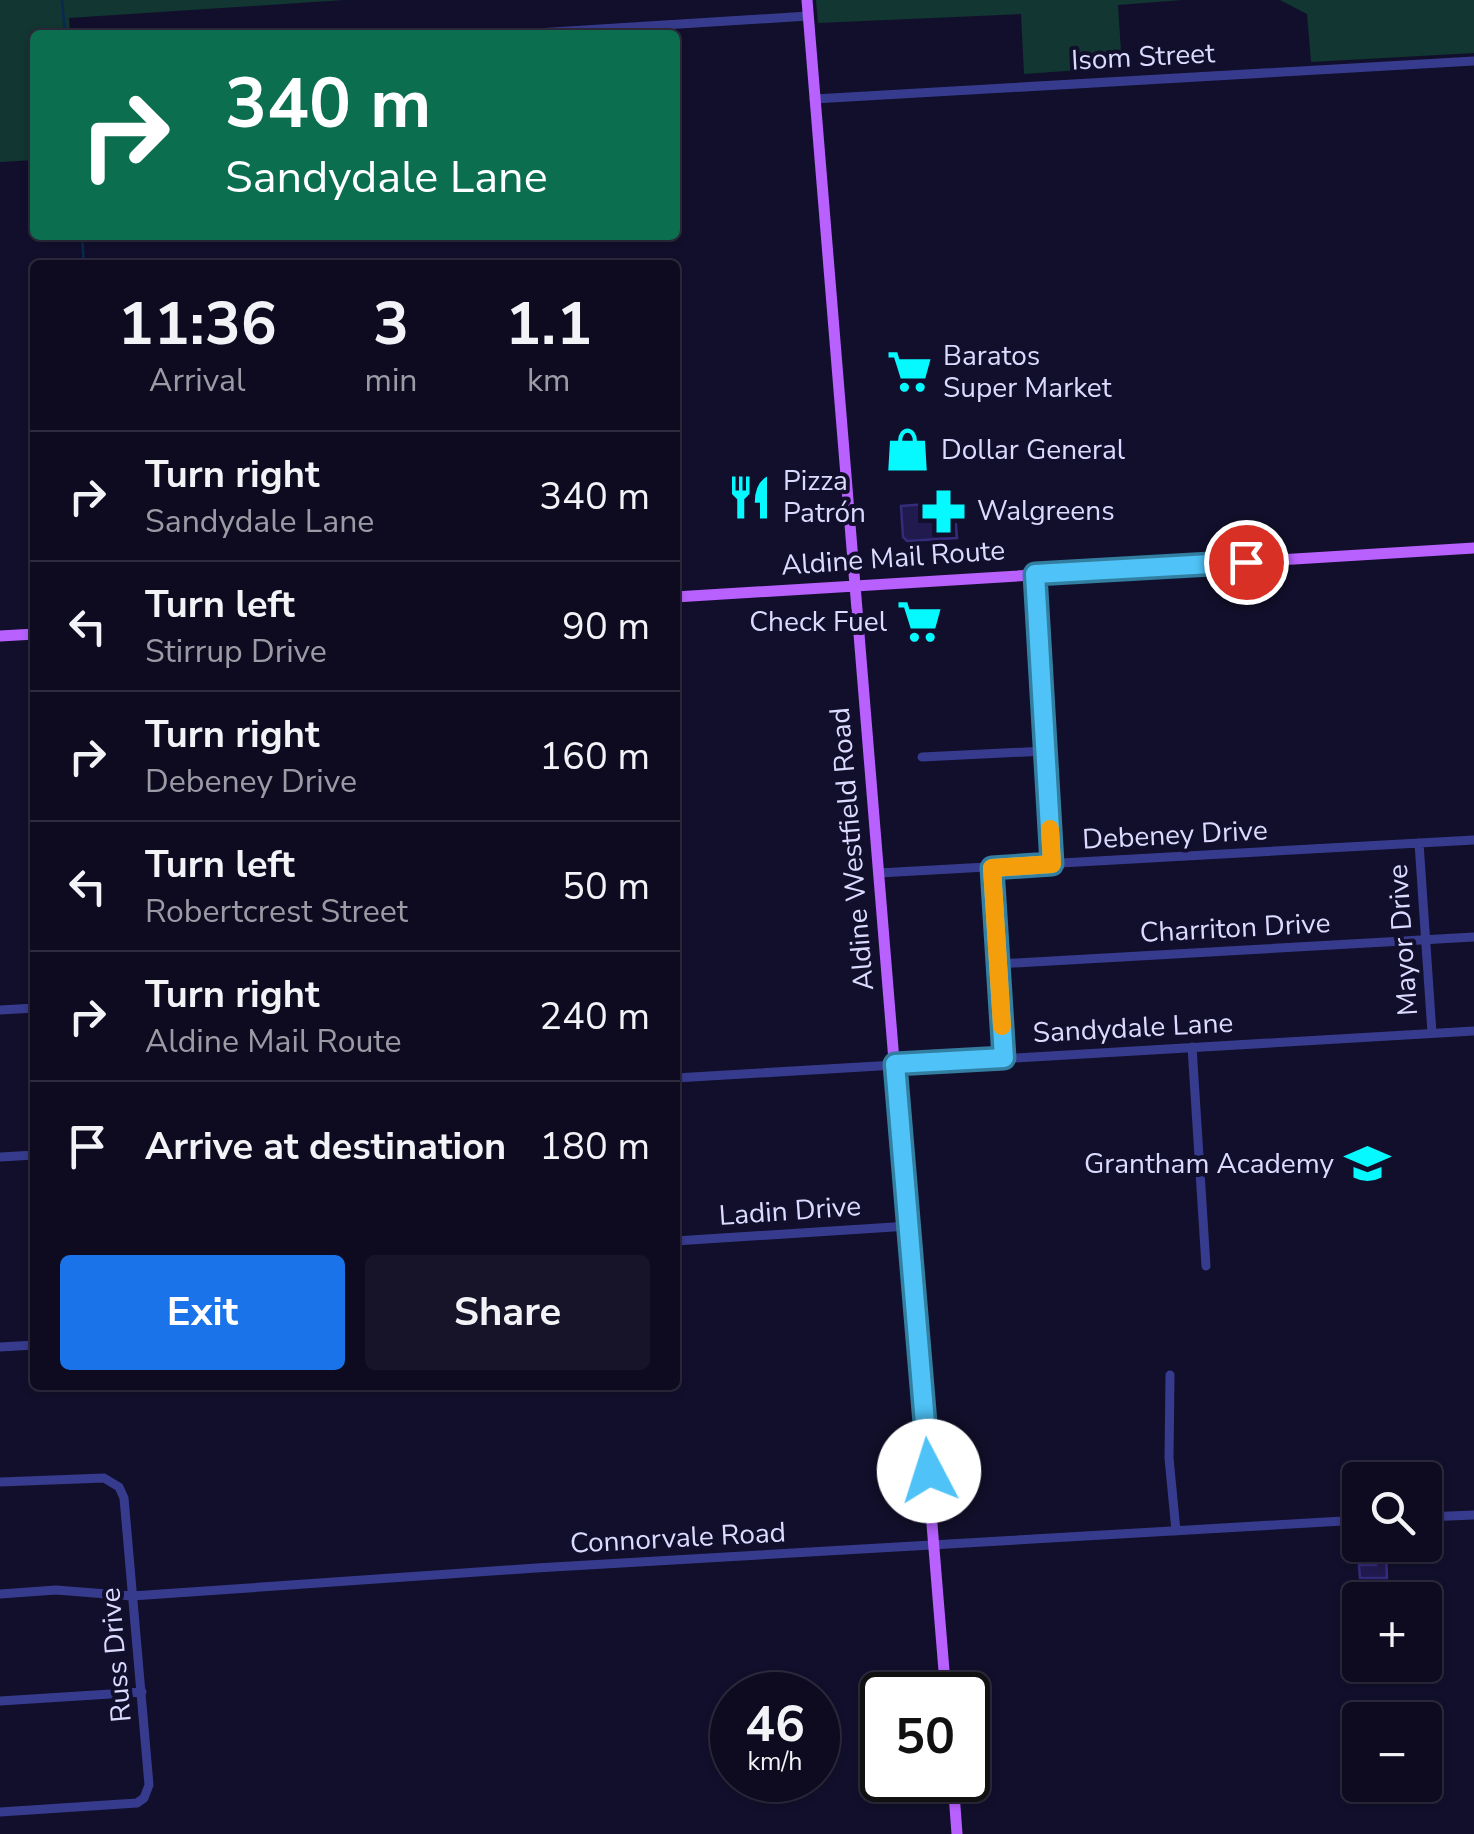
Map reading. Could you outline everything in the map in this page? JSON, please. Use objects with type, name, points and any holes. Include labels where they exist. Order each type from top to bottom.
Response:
[{"type":"main road","name":"Aldine Westfield Road","points":[[807,0],[944,1672]]},
{"type":"main road","name":"Aldine Mail Route","points":[[680,597],[1474,548]]},
{"type":"main road","points":[[0,636],[30,634]]},
{"type":"main road","points":[[955,1802],[958,1834]]},
{"type":"street","points":[[585,30],[808,16]]},
{"type":"street","name":"Isom Street","points":[[814,99],[1474,61]]},
{"type":"street","points":[[1035,574],[1052,864]]},
{"type":"street","points":[[922,757],[1046,750]]},
{"type":"street","name":"Debeney Drive","points":[[879,873],[1474,840]]},
{"type":"street","name":"Mayor Drive","points":[[1419,843],[1432,1033]]},
{"type":"street","points":[[992,868],[1004,1058]]},
{"type":"street","name":"Charriton Drive","points":[[998,964],[1474,936]]},
{"type":"street","points":[[0,1010],[30,1008]]},
{"type":"street","name":"Sandydale Lane","points":[[680,1078],[1474,1031]]},
{"type":"street","points":[[1192,1047],[1206,1266]]},
{"type":"street","points":[[0,1157],[30,1155]]},
{"type":"street","name":"Ladin Drive","points":[[680,1241],[909,1226]]},
{"type":"street","points":[[0,1347],[30,1345]]},
{"type":"street","points":[[1170,1376],[1169,1458],[1176,1530]]},
{"type":"street","name":"Russ Drive","points":[[0,1482],[104,1478],[119,1487],[125,1508],[148,1785],[144,1798],[129,1804],[0,1812]]},
{"type":"street","points":[[1442,1516],[1474,1515]]},
{"type":"street","name":"Connorvale Road","points":[[0,1594],[56,1590],[132,1596],[1342,1521]]},
{"type":"street","points":[[0,1701],[142,1692]]},
{"type":"green space","points":[[0,0],[344,0],[69,18],[70,30],[30,30],[30,160],[0,162]]},
{"type":"green space","points":[[816,0],[1182,0],[1118,5],[1122,67],[1024,74],[1021,14],[818,23]]},
{"type":"green space","points":[[1280,0],[1474,0],[1474,53],[1311,62],[1307,14]]},
{"type":"building","name":"Walgreens","points":[[954,502],[957,538],[907,541],[903,537],[901,506]]},
{"type":"building","points":[[1386,1562],[1387,1578],[1360,1578],[1359,1565]]},
{"type":"waterway","points":[[62,0],[65,30]]},
{"type":"waterway","points":[[82,240],[84,260]]},
{"type":"slow traffic","points":[[1002,1026],[992,868],[1052,864],[1050,829]]},
{"type":"place","name":"Baratos Super Market","points":[[910,372]]},
{"type":"place","name":"Dollar General","points":[[908,450]]},
{"type":"place","name":"Pizza Patrón","points":[[750,497]]},
{"type":"place","name":"Walgreens","points":[[944,511]]},
{"type":"place","name":"Check Fuel","points":[[920,622]]},
{"type":"place","name":"Grantham Academy","points":[[1367,1164]]},
{"type":"route","points":[[929,1471],[895,1064],[1004,1058],[992,868],[1052,864],[1035,574],[1246,562]]}]
